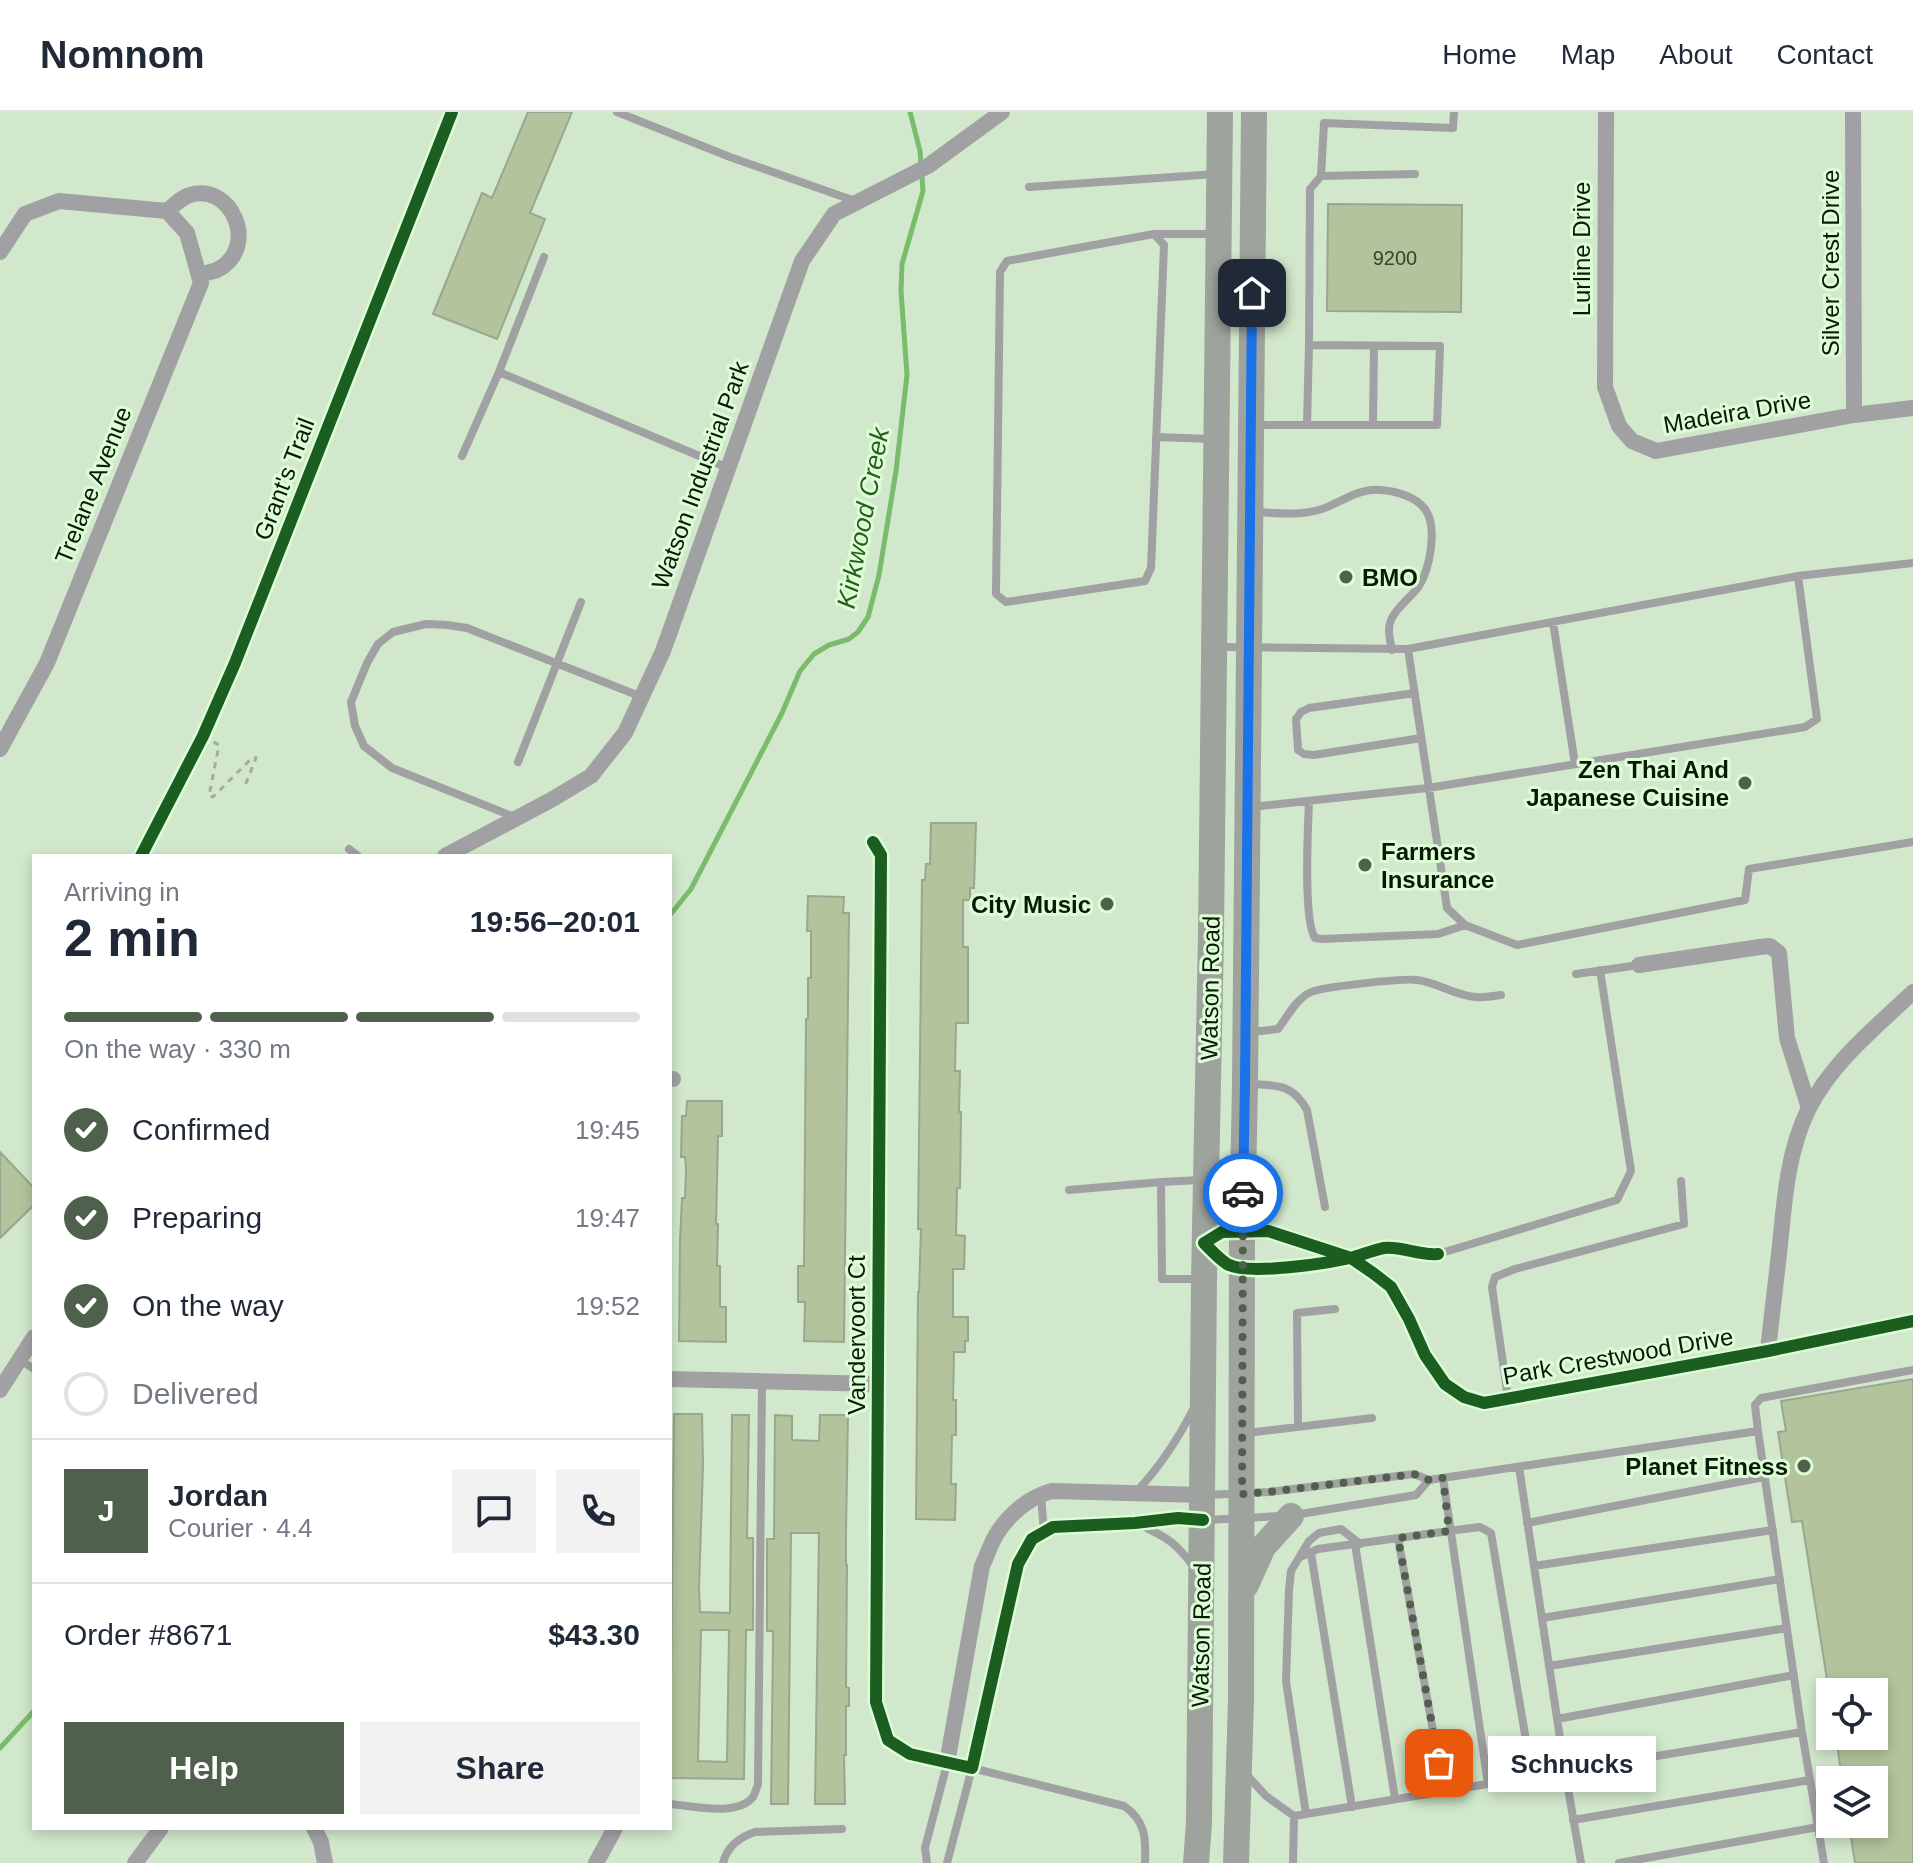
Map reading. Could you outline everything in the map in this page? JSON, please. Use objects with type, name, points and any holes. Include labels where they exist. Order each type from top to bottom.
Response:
[{"type":"main road","name":"Watson Road","points":[[1196,1863],[1199,1823],[1220,112]]},
{"type":"main road","name":"Watson Road","points":[[1236,1863],[1242,1596],[1242,1231],[1254,112]]},
{"type":"main road","points":[[1242,1596],[1263,1547],[1291,1516]]},
{"type":"street","name":"Watson Industrial Park","points":[[449,854],[591,776],[625,733],[663,651],[802,261],[834,214],[928,166],[1002,112]]},
{"type":"street","name":"Lurline Drive","points":[[1605,387],[1606,112]]},
{"type":"street","name":"Silver Crest Drive","points":[[1853,112],[1854,415]]},
{"type":"street","points":[[0,252],[25,214],[59,201],[167,211],[187,233],[199,275],[218,270],[233,256],[239,237],[237,219],[215,197],[190,195],[167,211]]},
{"type":"street","name":"Trelane Avenue","points":[[0,749],[47,663],[201,283],[199,275]]},
{"type":"street","name":"Madeira Drive","points":[[1605,387],[1619,426],[1632,441],[1656,451],[1854,415],[1913,408]]},
{"type":"street","name":"Vandervoort Ct","points":[[873,842],[881,855],[876,1702],[888,1740],[910,1754],[972,1768]]},
{"type":"street","points":[[1639,965],[1770,946],[1779,953],[1787,1038],[1809,1108]]},
{"type":"street","points":[[1768,1351],[1788,1174],[1800,1128],[1830,1075],[1913,992]]},
{"type":"street","name":"Park Crestwood Drive","points":[[1204,1243],[1222,1232],[1268,1231],[1351,1258],[1391,1287],[1425,1355],[1445,1384],[1464,1397],[1484,1403],[1913,1321]]},
{"type":"street","points":[[1204,1243],[1227,1264],[1242,1269],[1268,1270],[1351,1258],[1383,1249],[1438,1254]]},
{"type":"street","points":[[0,1390],[27,1364]]},
{"type":"street","points":[[672,1379],[878,1384]]},
{"type":"street","points":[[947,1763],[982,1566],[996,1536],[1017,1510],[1041,1494],[1052,1491],[1136,1492],[1203,1508]]},
{"type":"street","points":[[972,1768],[1018,1564],[1032,1539],[1053,1527],[1178,1518],[1203,1508]]},
{"type":"street","points":[[135,1863],[160,1830]]},
{"type":"street","points":[[315,1830],[325,1863]]},
{"type":"street","points":[[596,1863],[614,1830]]},
{"type":"lane","points":[[617,112],[730,157],[860,202]]},
{"type":"lane","points":[[1307,425],[1310,189],[1321,176],[1324,112]]},
{"type":"lane","points":[[1324,123],[1453,128],[1454,112]]},
{"type":"lane","points":[[1029,187],[1220,173]]},
{"type":"lane","points":[[1321,176],[1415,174]]},
{"type":"lane","points":[[1154,234],[1164,245],[1151,568],[1145,581],[1006,602],[996,594],[1000,272],[1007,261],[1154,234],[1219,234]]},
{"type":"lane","points":[[462,456],[544,257]]},
{"type":"lane","points":[[1250,425],[1437,425],[1440,346],[1309,345]]},
{"type":"lane","points":[[1373,425],[1374,346]]},
{"type":"lane","points":[[499,372],[728,468]]},
{"type":"lane","points":[[1156,437],[1216,439]]},
{"type":"lane","points":[[1249,512],[1320,510],[1356,492],[1377,490],[1400,494],[1415,500],[1425,509],[1431,537],[1427,569],[1417,589],[1389,623],[1392,650]]},
{"type":"lane","points":[[1214,647],[1408,649],[1798,576],[1913,563]]},
{"type":"lane","points":[[1247,807],[1428,788],[1805,727],[1817,719],[1798,576]]},
{"type":"lane","points":[[518,762],[581,602]]},
{"type":"lane","points":[[1553,622],[1575,764]]},
{"type":"lane","points":[[517,818],[392,768],[364,746],[355,726],[351,702],[378,644],[393,632],[426,624],[467,628],[642,697]]},
{"type":"lane","points":[[1408,649],[1447,908],[1465,925],[1517,945],[1745,900],[1749,869],[1913,842]]},
{"type":"lane","points":[[1415,693],[1309,708],[1296,719],[1298,750],[1314,755],[1421,738]]},
{"type":"lane","points":[[1309,801],[1307,861],[1310,931],[1315,938],[1438,934],[1465,925]]},
{"type":"lane","points":[[349,849],[355,854]]},
{"type":"lane","points":[[1576,974],[1639,965]]},
{"type":"lane","points":[[1438,1254],[1617,1200],[1631,1171],[1600,970]]},
{"type":"lane","points":[[1246,1032],[1278,1029],[1300,1000],[1312,991],[1334,987],[1415,979],[1479,998],[1501,995]]},
{"type":"lane","points":[[1245,1084],[1275,1084],[1300,1097],[1307,1110],[1325,1207]]},
{"type":"lane","points":[[1069,1190],[1206,1180]]},
{"type":"lane","points":[[1508,1398],[1492,1287],[1495,1277],[1684,1224],[1681,1181]]},
{"type":"lane","points":[[1161,1182],[1162,1279],[1204,1279]]},
{"type":"lane","points":[[1298,1426],[1297,1313],[1335,1309]]},
{"type":"lane","points":[[1816,1815],[1755,1405],[1761,1398],[1913,1370]]},
{"type":"lane","points":[[672,1804],[732,1809],[753,1797],[758,1785],[762,1381]]},
{"type":"lane","points":[[1136,1492],[1150,1478],[1181,1434],[1203,1389]]},
{"type":"lane","points":[[1242,1433],[1372,1418]]},
{"type":"lane","points":[[1203,1508],[1242,1507],[1269,1492],[1414,1474],[1429,1480],[1758,1431]]},
{"type":"lane","points":[[1519,1467],[1581,1863]]},
{"type":"lane","points":[[1527,1523],[1764,1477]]},
{"type":"lane","points":[[1443,1478],[1488,1784]]},
{"type":"lane","points":[[1203,1508],[1242,1507],[1291,1516],[1416,1495],[1429,1480]]},
{"type":"lane","points":[[1041,1494],[1044,1533]]},
{"type":"lane","points":[[1135,1523],[1177,1545],[1202,1577]]},
{"type":"lane","points":[[1300,1557],[1318,1549],[1480,1527],[1491,1533],[1532,1776]]},
{"type":"lane","points":[[1306,1814],[1286,1681],[1291,1571],[1309,1541],[1319,1533],[1341,1529],[1357,1544],[1395,1799]]},
{"type":"lane","points":[[1534,1566],[1773,1530]]},
{"type":"lane","points":[[1398,1538],[1444,1791]]},
{"type":"lane","points":[[1311,1553],[1352,1807]]},
{"type":"lane","points":[[1542,1618],[1780,1579]]},
{"type":"lane","points":[[1549,1666],[1787,1628]]},
{"type":"lane","points":[[1557,1719],[1794,1675]]},
{"type":"lane","points":[[1240,1767],[1266,1796],[1294,1816],[1802,1732]]},
{"type":"lane","points":[[927,1863],[925,1848],[947,1763]]},
{"type":"lane","points":[[947,1863],[972,1768],[1124,1806],[1136,1814],[1143,1829],[1145,1863]]},
{"type":"lane","points":[[1573,1820],[1810,1780]]},
{"type":"lane","points":[[1293,1863],[1294,1816]]},
{"type":"lane","points":[[1619,1863],[1816,1827]]},
{"type":"lane","points":[[723,1863],[726,1852],[744,1836],[755,1832],[842,1829]]},
{"type":"lane","points":[[1820,1838],[1824,1863]]},
{"type":"path","points":[[196,749],[209,722]]},
{"type":"path","points":[[203,736],[219,745],[209,796],[213,797],[253,757],[256,758],[244,788]]},
{"type":"building","points":[[528,112],[572,112],[530,213],[545,219],[497,339],[433,314],[482,193],[492,198]]},
{"type":"building","points":[[1328,204],[1462,205],[1461,312],[1327,311]]},
{"type":"building","points":[[931,823],[976,823],[974,888],[970,888],[970,900],[963,900],[963,947],[968,947],[968,1023],[956,1023],[955,1071],[960,1071],[961,1112],[956,1235],[965,1236],[964,1269],[953,1269],[953,1317],[968,1317],[968,1341],[965,1341],[965,1352],[954,1352],[956,1435],[952,1435],[951,1484],[956,1484],[955,1520],[916,1519],[922,880],[925,880],[926,864],[930,864]]},
{"type":"building","points":[[808,896],[844,897],[843,913],[849,913],[844,1342],[804,1341],[805,1302],[798,1302],[798,1266],[804,1266],[806,1019],[808,978],[811,978]]},
{"type":"building","points":[[687,1101],[722,1101],[716,1224],[720,1307],[726,1307],[726,1342],[679,1341],[680,1240],[686,1170],[685,1157],[681,1157],[682,1116],[686,1116]]},
{"type":"building","points":[[0,1152],[32,1186],[32,1207],[0,1238]]},
{"type":"building","points":[[1913,1379],[1913,1863],[1855,1863],[1851,1838],[1888,1838],[1888,1766],[1840,1766],[1838,1750],[1888,1750],[1888,1678],[1827,1678],[1802,1521],[1792,1522],[1778,1432],[1786,1431],[1781,1401]]},
{"type":"building","points":[[674,1414],[702,1414],[700,1612],[730,1613],[732,1415],[749,1415],[747,1538],[753,1538],[753,1630],[746,1630],[744,1779],[672,1778]],"holes":[[[701,1630],[729,1630],[727,1762],[698,1761]]]},
{"type":"building","points":[[775,1415],[792,1416],[792,1440],[819,1441],[820,1415],[848,1415],[846,1687],[849,1688],[849,1706],[846,1706],[844,1755],[845,1804],[815,1804],[819,1533],[791,1533],[788,1804],[771,1804],[773,1631],[767,1631],[767,1539],[774,1539]]},
{"type":"waterway","name":"Kirkwood Creek","points":[[672,913],[691,889],[782,713],[800,671],[814,654],[858,632],[868,617],[879,575],[896,471],[907,375],[902,264],[923,191],[920,151],[910,112]]},
{"type":"waterway","name":"Kirkwood Creek","points":[[0,1748],[32,1713]]},
{"type":"cycle path","name":"Grant's Trail","points":[[142,854],[203,736],[235,663],[452,112]]},
{"type":"cycle path","points":[[873,842],[881,855],[876,1702],[888,1740],[910,1754],[972,1768],[1018,1564],[1032,1539],[1053,1527],[1178,1518],[1203,1520]]},
{"type":"cycle path","points":[[1438,1254],[1384,1248],[1354,1257],[1342,1260],[1252,1269],[1227,1264],[1204,1243],[1222,1232],[1268,1231],[1351,1258],[1391,1287],[1425,1355],[1445,1384],[1464,1397],[1484,1403],[1913,1321]]},
{"type":"way so far","points":[[1243,1193],[1242,1494],[1414,1474],[1429,1480],[1443,1478],[1449,1531],[1398,1538],[1439,1763]]},
{"type":"place","name":"BMO","points":[[1346,577]]},
{"type":"place","name":"Zen Thai And Japanese Cuisine","points":[[1745,783]]},
{"type":"place","name":"Farmers Insurance","points":[[1365,865]]},
{"type":"place","name":"City Music","points":[[1107,904]]},
{"type":"place","name":"Planet Fitness","points":[[1804,1466]]},
{"type":"place","name":"Schnucks","points":[[1439,1763]]},
{"type":"route","points":[[1243,1193],[1252,293]]}]
